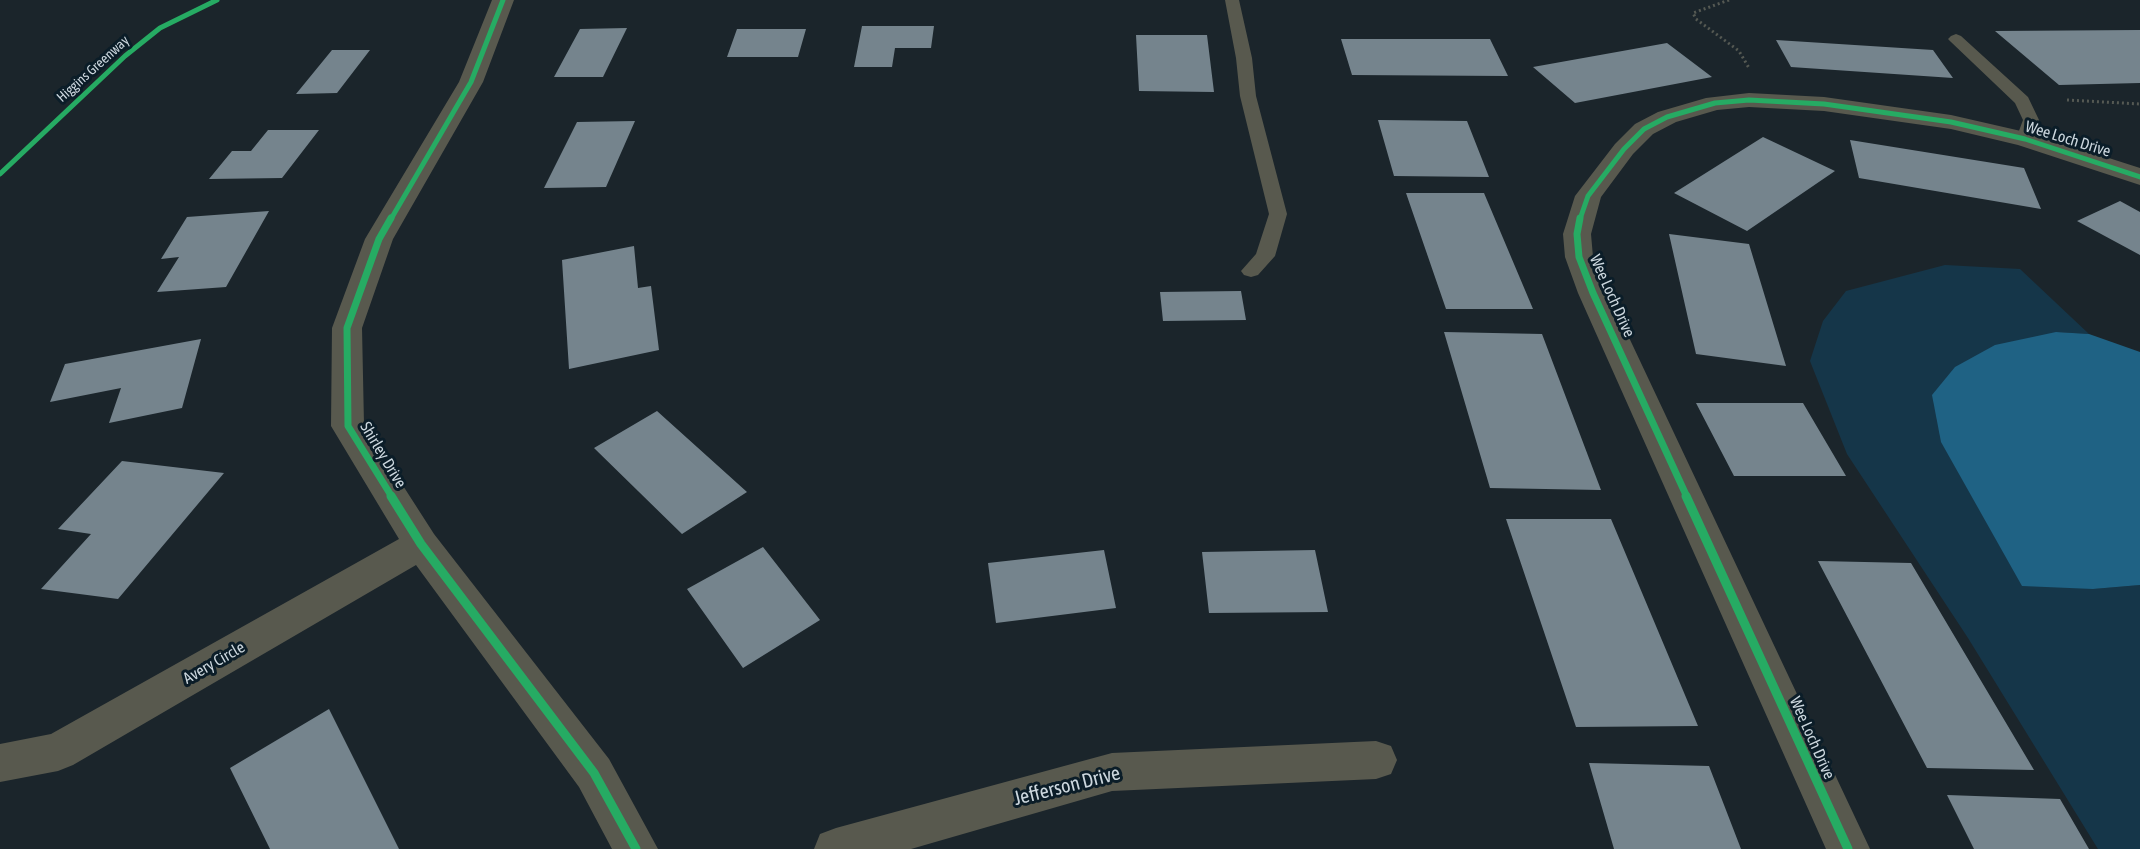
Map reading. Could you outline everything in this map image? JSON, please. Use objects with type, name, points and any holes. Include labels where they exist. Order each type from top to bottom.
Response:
[{"type":"street","name":"Shirley Drive","points":[[503,0],[471,82],[379,239],[346,328],[348,426],[421,544],[594,773],[636,849]]},
{"type":"street","name":"Wee Loch Drive","points":[[1848,849],[1593,293],[1579,257],[1577,234],[1588,196],[1624,149],[1644,129],[1667,117],[1715,103],[1772,100],[1919,116],[1988,129],[2140,177]]},
{"type":"street","name":"Avery Circle","points":[[0,763],[58,752],[421,544]]},
{"type":"street","name":"Jefferson Drive","points":[[836,849],[1112,772],[1376,760]]},
{"type":"lane","points":[[1232,0],[1244,58],[1248,96],[1278,214],[1265,256],[1251,271]]},
{"type":"lane","points":[[1956,39],[2022,101],[2031,120],[2025,139]]},
{"type":"path","points":[[1729,0],[1693,13],[1696,19],[1739,51],[1757,83],[1772,100]]},
{"type":"path","points":[[2067,100],[2140,104]]},
{"type":"shaded area","points":[[1945,265],[2020,269],[2089,334],[2056,332],[2093,589],[2140,585],[2140,849],[2098,849],[1968,638],[1847,454],[1810,361],[1823,321],[1846,291]]},
{"type":"shaded area","points":[[2056,332],[2089,334],[2140,352],[2140,585],[2093,589],[2022,586],[1941,442],[1932,395],[1955,367],[1995,345]]},
{"type":"building","points":[[862,26],[934,26],[931,48],[895,48],[892,67],[854,67]]},
{"type":"building","points":[[627,28],[603,77],[554,77],[580,29]]},
{"type":"building","points":[[737,29],[806,29],[798,57],[727,57]]},
{"type":"building","points":[[2140,30],[2140,83],[2059,85],[1995,31]]},
{"type":"building","points":[[1136,35],[1207,35],[1214,92],[1139,91]]},
{"type":"building","points":[[1341,39],[1490,39],[1508,76],[1352,75]]},
{"type":"building","points":[[1776,40],[1933,50],[1953,78],[1791,67]]},
{"type":"building","points":[[1667,43],[1712,77],[1575,103],[1533,67]]},
{"type":"building","points":[[332,50],[370,50],[337,93],[296,94]]},
{"type":"building","points":[[1378,120],[1467,121],[1489,177],[1394,176]]},
{"type":"building","points":[[635,121],[606,187],[544,188],[577,122]]},
{"type":"building","points":[[268,130],[319,130],[282,178],[209,179],[232,151],[251,151]]},
{"type":"building","points":[[1763,137],[1835,171],[1747,231],[1674,193]]},
{"type":"building","points":[[1850,140],[2024,168],[2041,209],[1859,178]]},
{"type":"building","points":[[1406,193],[1484,193],[1533,309],[1446,309]]},
{"type":"building","points":[[2120,201],[2140,212],[2140,255],[2077,221]]},
{"type":"building","points":[[269,211],[226,287],[157,292],[179,257],[161,259],[187,217]]},
{"type":"building","points":[[1669,234],[1749,244],[1786,366],[1696,354]]},
{"type":"building","points":[[634,246],[638,288],[651,286],[659,350],[569,369],[562,260]]},
{"type":"building","points":[[1241,291],[1246,320],[1163,321],[1160,292]]},
{"type":"building","points":[[1444,332],[1542,334],[1601,490],[1490,488]]},
{"type":"building","points":[[201,339],[182,408],[109,423],[121,388],[50,402],[65,364]]},
{"type":"building","points":[[1696,403],[1803,403],[1846,476],[1734,476]]},
{"type":"building","points":[[657,411],[747,492],[682,534],[594,448]]},
{"type":"building","points":[[122,461],[224,473],[118,599],[41,589],[91,534],[58,529]]},
{"type":"building","points":[[1506,519],[1611,519],[1698,726],[1576,727]]},
{"type":"building","points":[[763,547],[820,620],[743,668],[687,589]]},
{"type":"building","points":[[1104,550],[1116,608],[996,623],[988,563]]},
{"type":"building","points":[[1315,550],[1328,612],[1209,613],[1202,552]]},
{"type":"building","points":[[1818,561],[1911,563],[2034,770],[1927,768]]},
{"type":"building","points":[[329,709],[399,849],[270,849],[230,768]]},
{"type":"building","points":[[1589,763],[1709,766],[1741,849],[1614,849]]},
{"type":"building","points":[[1947,795],[2060,799],[2089,849],[1974,849]]},
{"type":"cycle path","name":"Higgins Greenway","points":[[0,174],[125,56],[160,28],[217,0]]},
{"type":"cycle path","points":[[503,0],[471,82],[379,239],[347,328],[348,426],[421,544],[594,773],[636,849]]},
{"type":"cycle path","points":[[1848,849],[1593,293],[1579,257],[1577,234],[1588,196],[1624,149],[1644,129],[1667,117],[1715,103],[1749,100],[1824,104],[1951,122],[2025,139],[2140,177]]}]
